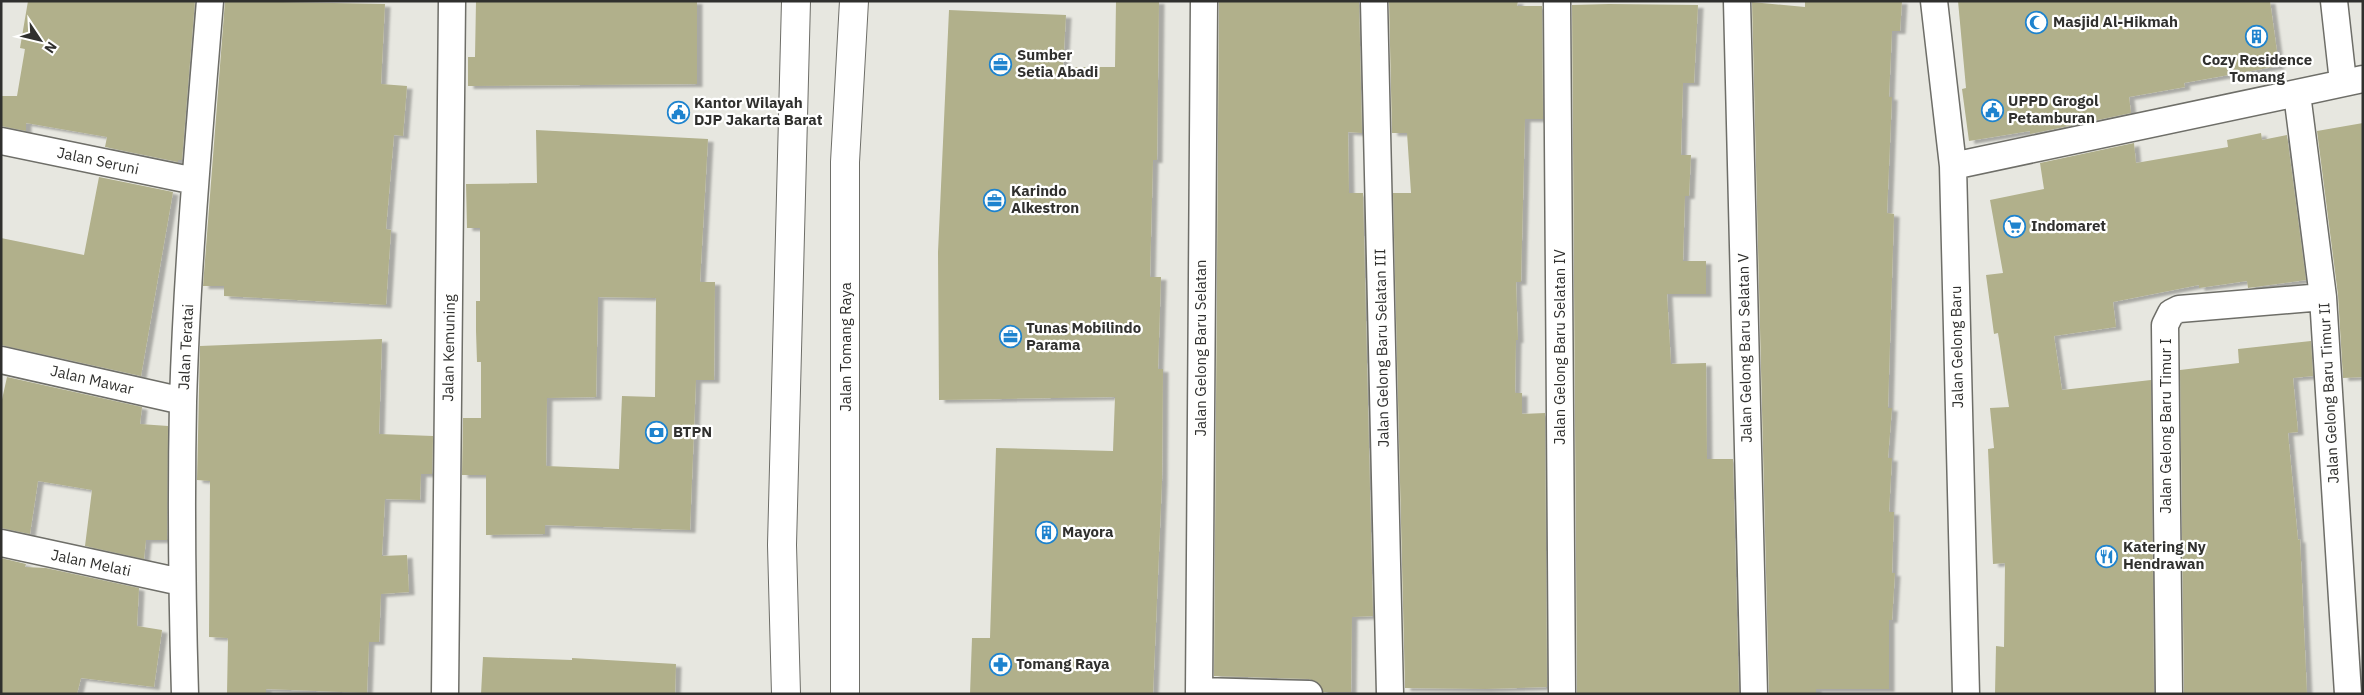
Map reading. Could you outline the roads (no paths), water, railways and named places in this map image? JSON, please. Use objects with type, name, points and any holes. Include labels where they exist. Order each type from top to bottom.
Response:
[{"type":"main road","points":[[786,694],[782,536],[796,1]]},
{"type":"main road","name":"Jalan Tomang Raya","points":[[845,694],[845,162],[854,1]]},
{"type":"street","name":"Jalan Teratai","points":[[185,694],[181,582],[183,401],[195,181],[210,1]]},
{"type":"street","name":"Jalan Kemuning","points":[[445,694],[452,1]]},
{"type":"street","name":"Jalan Gelong Baru Selatan","points":[[1199,693],[1204,1]]},
{"type":"street","name":"Jalan Gelong Baru Selatan III","points":[[1374,1],[1390,694]]},
{"type":"street","name":"Jalan Gelong Baru Selatan IV","points":[[1557,1],[1562,694]]},
{"type":"street","name":"Jalan Gelong Baru Selatan V","points":[[1737,1],[1754,694]]},
{"type":"street","name":"Jalan Gelong Baru","points":[[1934,1],[1953,166],[1966,694]]},
{"type":"street","points":[[1953,166],[2353,81],[2334,1]]},
{"type":"street","name":"Jalan Gelong Baru Timur II","points":[[2298,94],[2324,296],[2348,694]]},
{"type":"street","name":"Jalan Seruni","points":[[1,142],[195,181]]},
{"type":"street","name":"Jalan Gelong Baru Timur I","points":[[2169,694],[2165,324],[2171,313],[2179,309],[2324,296]]},
{"type":"street","name":"Jalan Mawar","points":[[1,360],[183,401]]},
{"type":"street","name":"Jalan Melati","points":[[1,543],[181,582]]},
{"type":"street","points":[[1199,693],[1309,694]]},
{"type":"place","name":"Masjid Al-Hikmah","points":[[2037,22]]},
{"type":"place","name":"Cozy Residence Tomang","points":[[2257,37]]},
{"type":"place","name":"Sumber Setia Abadi","points":[[1001,64]]},
{"type":"place","name":"UPPD Grogol Petamburan","points":[[1992,110]]},
{"type":"place","name":"Kantor Wilayah DJP Jakarta Barat","points":[[678,112]]},
{"type":"place","name":"Karindo Alkestron","points":[[995,200]]},
{"type":"place","name":"Indomaret","points":[[2015,226]]},
{"type":"place","name":"Tunas Mobilindo Parama","points":[[1010,337]]},
{"type":"place","name":"BTPN","points":[[657,432]]},
{"type":"place","name":"Mayora","points":[[1046,532]]},
{"type":"place","name":"Katering Ny Hendrawan","points":[[2107,556]]},
{"type":"place","name":"Tomang Raya","points":[[1000,664]]}]
